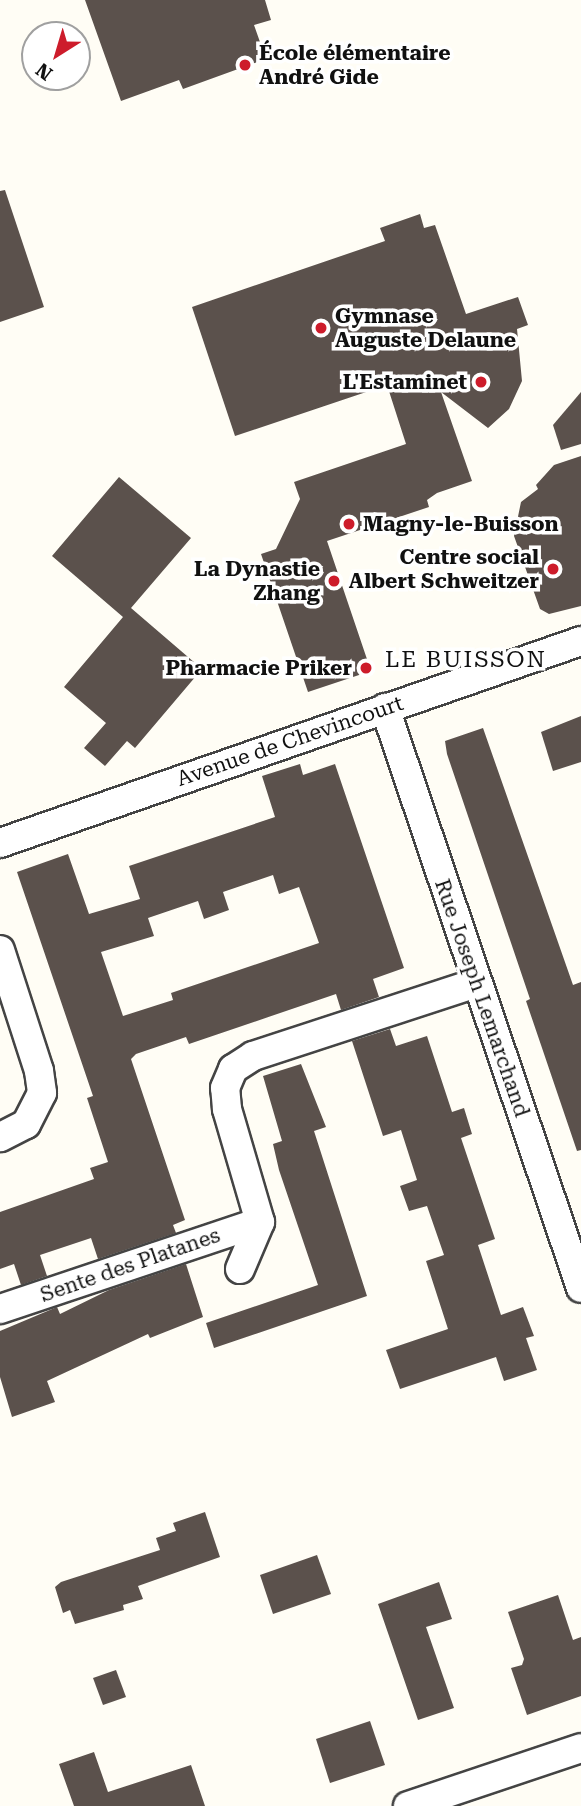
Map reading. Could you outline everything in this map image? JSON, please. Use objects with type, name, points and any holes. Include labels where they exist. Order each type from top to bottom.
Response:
[{"type":"street","name":"Avenue de Chevincourt","points":[[0,843],[581,641]]},
{"type":"street","name":"Rue Joseph Lemarchand","points":[[385,708],[476,984],[581,1288]]},
{"type":"street","points":[[0,950],[39,1071],[42,1093],[26,1125],[0,1137]]},
{"type":"street","points":[[240,1269],[260,1222],[227,1109],[225,1088],[233,1069],[253,1056],[476,984]]},
{"type":"street","name":"Sente des Platanes","points":[[0,1309],[260,1222]]},
{"type":"street","points":[[408,1806],[581,1748]]},
{"type":"building","points":[[85,0],[265,0],[271,20],[254,25],[266,59],[183,89],[179,80],[121,101]]},
{"type":"building","points":[[5,190],[44,307],[0,322],[0,191]]},
{"type":"building","points":[[420,214],[424,228],[435,225],[466,314],[518,297],[528,325],[517,329],[522,381],[509,409],[488,428],[441,392],[472,481],[437,493],[427,500],[429,507],[327,541],[371,671],[308,692],[261,554],[276,549],[300,499],[294,482],[406,444],[387,385],[235,436],[192,307],[385,241],[380,228]]},
{"type":"building","points":[[581,392],[581,444],[561,450],[553,425]]},
{"type":"building","name":"Centre social Albert Schweitzer","points":[[581,456],[581,606],[549,614],[540,609],[514,536],[521,502],[538,489],[536,485],[554,465]]},
{"type":"building","points":[[119,477],[191,538],[131,608],[202,669],[135,748],[127,741],[105,766],[84,748],[106,723],[64,687],[123,617],[52,556]]},
{"type":"building","points":[[581,716],[581,762],[553,771],[541,732]]},
{"type":"building","points":[[483,728],[573,985],[581,982],[581,1150],[577,1151],[526,1001],[530,999],[447,754],[445,741]]},
{"type":"building","points":[[300,764],[303,775],[335,764],[404,968],[373,979],[379,997],[341,1010],[336,994],[189,1044],[186,1037],[136,1054],[131,1059],[185,1220],[173,1225],[176,1233],[98,1259],[91,1238],[40,1255],[47,1276],[21,1285],[14,1264],[0,1269],[0,1212],[94,1179],[90,1168],[108,1162],[87,1098],[93,1096],[17,872],[68,854],[89,914],[140,899],[129,866],[275,817],[262,776]],"holes":[[[273,875],[279,894],[299,887],[319,943],[171,993],[173,1000],[123,1016],[101,952],[154,936],[148,918],[198,901],[204,919],[229,910],[223,892]]]},
{"type":"building","points":[[390,1029],[396,1046],[427,1036],[452,1112],[464,1108],[472,1134],[461,1138],[495,1239],[478,1245],[501,1315],[523,1307],[534,1336],[526,1338],[537,1370],[504,1381],[496,1357],[400,1389],[386,1350],[448,1329],[426,1261],[444,1255],[427,1206],[409,1211],[400,1186],[417,1180],[401,1130],[383,1136],[352,1041]]},
{"type":"building","points":[[301,1064],[326,1127],[314,1131],[367,1296],[214,1348],[206,1323],[318,1285],[279,1170],[273,1144],[282,1141],[263,1076]]},
{"type":"building","points":[[186,1264],[203,1317],[150,1338],[148,1334],[47,1381],[55,1402],[12,1417],[0,1377],[0,1331],[57,1307],[60,1314],[109,1290]]},
{"type":"building","points":[[205,1512],[220,1557],[138,1586],[143,1599],[123,1605],[124,1610],[75,1624],[70,1610],[63,1613],[55,1587],[61,1582],[160,1550],[156,1538],[176,1531],[173,1523]]},
{"type":"building","points":[[317,1555],[331,1594],[273,1614],[260,1575]]},
{"type":"building","points":[[439,1582],[452,1619],[426,1627],[454,1708],[418,1720],[378,1604]]},
{"type":"building","points":[[558,1595],[573,1640],[581,1637],[581,1696],[527,1715],[511,1668],[522,1665],[524,1659],[508,1612]]},
{"type":"building","points":[[116,1670],[126,1697],[103,1705],[93,1678]]},
{"type":"building","points":[[370,1721],[385,1765],[330,1783],[316,1739]]},
{"type":"building","points":[[94,1752],[108,1792],[191,1765],[205,1806],[74,1806],[59,1764]]},
{"type":"place","name":"École élémentaire André Gide","points":[[245,65]]},
{"type":"place","name":"Gymnase Auguste Delaune","points":[[321,328]]},
{"type":"place","name":"L'Estaminet","points":[[481,382]]},
{"type":"place","name":"Magny-le-Buisson","points":[[349,524]]},
{"type":"place","name":"Centre social Albert Schweitzer","points":[[553,569]]},
{"type":"place","name":"La Dynastie Zhang","points":[[334,581]]},
{"type":"place","name":"Pharmacie Priker","points":[[366,668]]},
{"type":"district","name":"LE BUISSON","points":[[466,660]]}]
